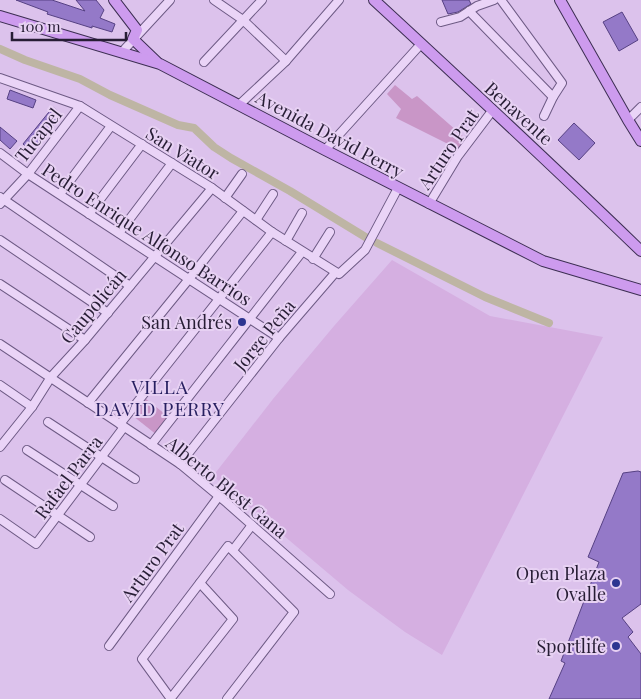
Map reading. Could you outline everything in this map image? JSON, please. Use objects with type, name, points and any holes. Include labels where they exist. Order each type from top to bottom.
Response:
[{"type":"main road","points":[[114,0],[138,30],[133,39],[160,64]]},
{"type":"main road","name":"Benavente","points":[[374,0],[559,171],[641,251]]},
{"type":"main road","points":[[560,0],[641,141]]},
{"type":"main road","name":"Avenida David Perry","points":[[0,16],[160,64],[398,188],[544,261],[641,290]]},
{"type":"street","points":[[122,52],[170,0]]},
{"type":"street","points":[[214,0],[243,20],[286,61]]},
{"type":"street","points":[[204,62],[262,0]]},
{"type":"street","points":[[239,104],[286,61],[339,0]]},
{"type":"street","points":[[441,22],[460,17],[477,6],[494,0]]},
{"type":"street","points":[[501,0],[562,83],[544,116]]},
{"type":"street","points":[[469,11],[553,97]]},
{"type":"street","points":[[325,150],[421,44]]},
{"type":"street","name":"San Viator","points":[[0,78],[80,106],[212,188],[272,232],[337,274]]},
{"type":"street","name":"Tucapel","points":[[1,200],[28,174],[80,106]]},
{"type":"street","points":[[628,120],[641,107]]},
{"type":"street","name":"Arturo Prat","points":[[430,204],[458,156],[492,111]]},
{"type":"street","points":[[60,194],[111,126]]},
{"type":"street","points":[[89,214],[142,144]]},
{"type":"street","name":"Pedro Enrique Alfonso Barrios","points":[[0,152],[28,174],[279,338]]},
{"type":"street","points":[[119,233],[172,163]]},
{"type":"street","points":[[226,198],[242,174]]},
{"type":"street","name":"Caupolicán","points":[[0,447],[32,407],[51,377],[108,313],[212,188]]},
{"type":"street","name":"Jorge Peña","points":[[180,464],[279,338],[337,274],[365,250],[398,188]]},
{"type":"street","points":[[256,220],[273,194]]},
{"type":"street","points":[[1,200],[130,286]]},
{"type":"street","points":[[88,402],[243,211]]},
{"type":"street","points":[[286,241],[302,213]]},
{"type":"street","name":"Rafael Parra","points":[[0,519],[36,544],[102,457],[122,426],[272,232]]},
{"type":"street","points":[[313,259],[330,232]]},
{"type":"street","points":[[0,240],[108,313]]},
{"type":"street","points":[[151,445],[302,252]]},
{"type":"street","points":[[0,284],[85,340]]},
{"type":"street","name":"Alberto Blest Gana","points":[[0,344],[180,464],[330,594]]},
{"type":"street","points":[[0,385],[32,407]]},
{"type":"street","points":[[48,422],[135,479]]},
{"type":"street","points":[[0,432],[8,437]]},
{"type":"street","points":[[27,450],[113,506]]},
{"type":"street","points":[[5,480],[90,537]]},
{"type":"street","name":"Arturo Prat","points":[[109,646],[219,496]]},
{"type":"street","points":[[233,550],[252,526]]},
{"type":"street","points":[[200,583],[233,619],[171,699],[142,659],[228,546],[294,612],[227,699]]},
{"type":"shaded area","points":[[395,85],[412,99],[417,96],[465,138],[458,149],[396,118],[401,109],[387,94]]},
{"type":"shaded area","points":[[392,260],[490,316],[603,337],[442,655],[405,632],[348,590],[213,476],[273,399]]},
{"type":"shaded area","points":[[146,399],[170,418],[157,435],[133,416]]},
{"type":"building","points":[[16,0],[52,0],[85,11],[76,0],[96,0],[104,10],[100,18],[115,24],[112,32],[92,26],[92,28],[47,14],[48,12]]},
{"type":"building","points":[[442,0],[469,0],[471,4],[458,12],[448,14]]},
{"type":"building","points":[[622,12],[638,40],[619,51],[603,22]]},
{"type":"building","points":[[10,90],[36,100],[33,108],[7,99]]},
{"type":"building","points":[[53,107],[62,115],[32,152],[23,144]]},
{"type":"building","points":[[574,123],[595,143],[579,160],[558,140]]},
{"type":"building","points":[[0,127],[17,141],[10,149],[0,140]]},
{"type":"building","name":"Open Plaza Ovalle","points":[[641,472],[641,604],[622,618],[633,632],[628,637],[641,654],[641,699],[549,699],[565,663],[561,661],[599,562],[588,557],[623,473]]},
{"type":"waterway","points":[[0,49],[25,60],[80,79],[110,95],[178,125],[194,128],[214,147],[231,158],[367,238]]},
{"type":"waterway","points":[[377,243],[485,297],[549,323]]},
{"type":"place","name":"San Andrés","points":[[242,322]]},
{"type":"place","name":"Open Plaza Ovalle","points":[[616,583]]},
{"type":"place","name":"Sportlife","points":[[616,646]]},
{"type":"district","name":"VILLA DAVID PERRY","points":[[160,397]]}]
